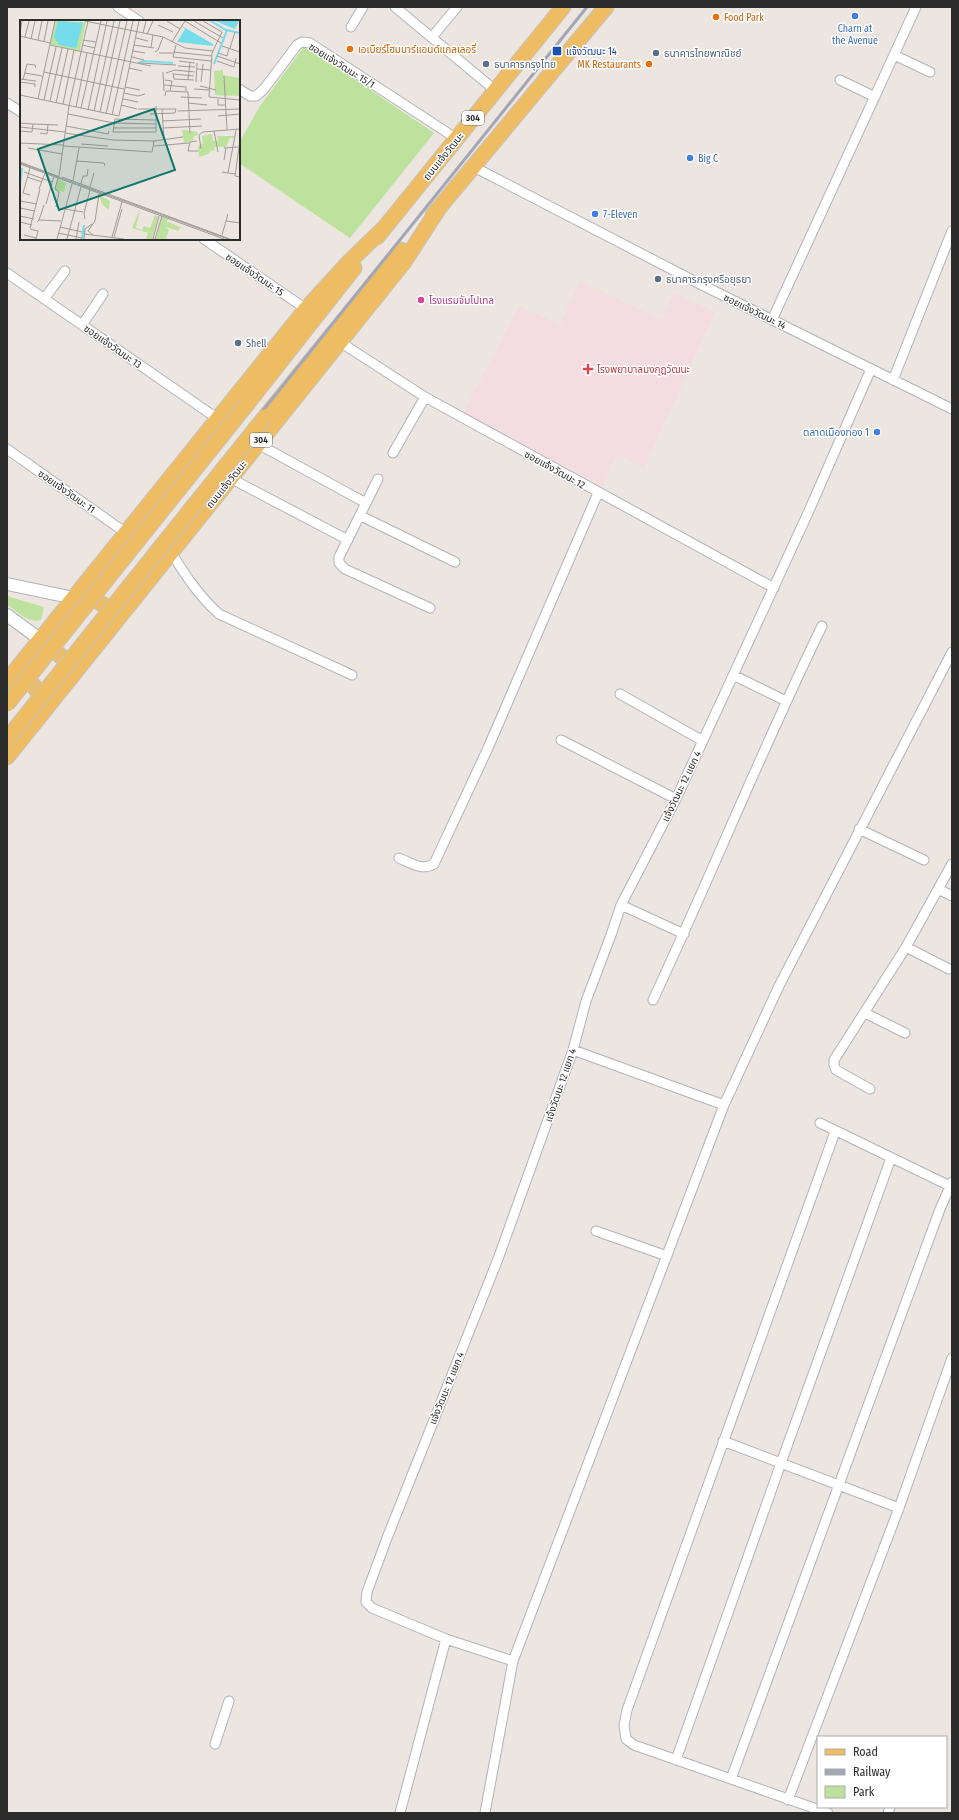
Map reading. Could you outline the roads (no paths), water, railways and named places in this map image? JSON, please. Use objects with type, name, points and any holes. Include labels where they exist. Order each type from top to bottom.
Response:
[{"type":"main road","name":"ถนนแจ้งวัฒนะ","points":[[7,704],[324,308],[383,230],[563,7]]},
{"type":"main road","name":"ถนนแจ้งวัฒนะ","points":[[7,739],[395,257],[439,208],[606,7]]},
{"type":"main road","name":"ถนนแจ้งวัฒนะ","points":[[7,757],[404,262],[439,208]]},
{"type":"main road","name":"ถนนแจ้งวัฒนะ","points":[[7,682],[306,309],[349,262],[383,230]]},
{"type":"main road","points":[[90,579],[89,590],[100,603],[106,607],[115,609],[128,606]]},
{"type":"main road","points":[[41,640],[77,669]]},
{"type":"main road","points":[[7,682],[15,678],[24,679],[33,684],[38,691],[41,701],[40,716]]},
{"type":"street","points":[[118,7],[138,20]]},
{"type":"street","points":[[351,27],[363,7]]},
{"type":"street","points":[[395,7],[496,91]]},
{"type":"street","points":[[432,37],[457,7]]},
{"type":"street","points":[[772,320],[916,7]]},
{"type":"street","name":"ซอยแจ้งวัฒนะ 15/1","points":[[240,90],[250,96],[256,96],[264,89],[297,45],[302,42],[310,43],[457,139]]},
{"type":"street","points":[[894,55],[930,72]]},
{"type":"street","points":[[840,80],[875,97]]},
{"type":"street","points":[[7,103],[20,111]]},
{"type":"street","name":"ซอยแจ้งวัฒนะ 14","points":[[474,166],[700,284],[952,409]]},
{"type":"street","points":[[893,380],[952,232]]},
{"type":"street","name":"ซอยแจ้งวัฒนะ 15","points":[[205,240],[306,309]]},
{"type":"street","points":[[44,299],[65,271]]},
{"type":"street","name":"ซอยแจ้งวัฒนะ 13","points":[[7,273],[218,419]]},
{"type":"street","points":[[82,325],[103,294]]},
{"type":"street","name":"ซอยแจ้งวัฒนะ 12","points":[[340,342],[425,398],[774,588]]},
{"type":"street","name":"แจ้งวัฒนะ 12 แยก 4","points":[[446,1640],[372,1608],[366,1602],[368,1592],[387,1538],[498,1259],[572,1050],[586,1001],[612,935],[620,904],[676,799],[774,588],[871,369]]},
{"type":"street","points":[[394,453],[425,398]]},
{"type":"street","points":[[258,444],[366,503]]},
{"type":"street","name":"ซอยแจ้งวัฒนะ 11","points":[[7,449],[126,534]]},
{"type":"street","points":[[230,478],[348,540]]},
{"type":"street","points":[[378,479],[361,516],[339,557],[339,564],[430,608]]},
{"type":"street","points":[[399,858],[419,867],[428,868],[434,864],[488,748],[598,493]]},
{"type":"street","points":[[361,516],[455,562]]},
{"type":"street","points":[[171,552],[189,582],[206,603],[219,614],[243,627],[352,675]]},
{"type":"street","points":[[7,584],[74,598]]},
{"type":"street","points":[[7,615],[41,640]]},
{"type":"street","points":[[653,1000],[684,934],[786,701],[822,626]]},
{"type":"street","points":[[485,1813],[513,1660],[668,1256],[724,1105],[779,986],[952,652]]},
{"type":"street","points":[[733,675],[786,701]]},
{"type":"street","points":[[620,694],[703,741]]},
{"type":"street","points":[[561,740],[676,799]]},
{"type":"street","points":[[859,829],[924,860]]},
{"type":"street","points":[[870,1089],[836,1070],[834,1060],[865,1014],[906,947],[952,864]]},
{"type":"street","points":[[938,889],[952,896]]},
{"type":"street","points":[[620,904],[684,934]]},
{"type":"street","points":[[906,947],[949,969]]},
{"type":"street","points":[[865,1014],[905,1034]]},
{"type":"street","points":[[572,1050],[724,1105]]},
{"type":"street","points":[[731,1779],[940,1209],[951,1185],[820,1124]]},
{"type":"street","points":[[828,1813],[634,1745],[626,1740],[624,1725],[627,1710],[835,1132]]},
{"type":"street","points":[[676,1760],[891,1158]]},
{"type":"street","points":[[596,1231],[668,1256]]},
{"type":"street","points":[[788,1800],[899,1508],[952,1358]]},
{"type":"street","points":[[723,1441],[899,1508]]},
{"type":"street","points":[[400,1813],[446,1640],[513,1660]]},
{"type":"street","points":[[215,1744],[229,1702]]},
{"type":"railway","points":[[7,729],[587,7]]},
{"type":"place","name":"Charn at the Avenue","points":[[855,16]]},
{"type":"place","name":"Food Park","points":[[716,17]]},
{"type":"place","name":"เอเบียร์โฮมบาร์แอนด์แกลเลอรี่","points":[[350,49]]},
{"type":"place","name":"แจ้งวัฒนะ 14","points":[[557,51]]},
{"type":"place","name":"ธนาคารไทยพาณิชย์","points":[[656,53]]},
{"type":"place","name":"ธนาคารกรุงไทย","points":[[486,64]]},
{"type":"place","name":"MK Restaurants","points":[[649,64]]},
{"type":"place","name":"Big C","points":[[690,158]]},
{"type":"place","name":"7-Eleven","points":[[595,214]]},
{"type":"place","name":"ธนาคารกรุงศรีอยุธยา","points":[[658,279]]},
{"type":"place","name":"โรงแรมจัมโปเทล","points":[[421,300]]},
{"type":"place","name":"Shell","points":[[238,343]]},
{"type":"place","name":"โรงพยาบาลมงกุฎวัฒนะ","points":[[588,369]]},
{"type":"place","name":"ตลาดเมืองทอง 1","points":[[877,432]]}]
